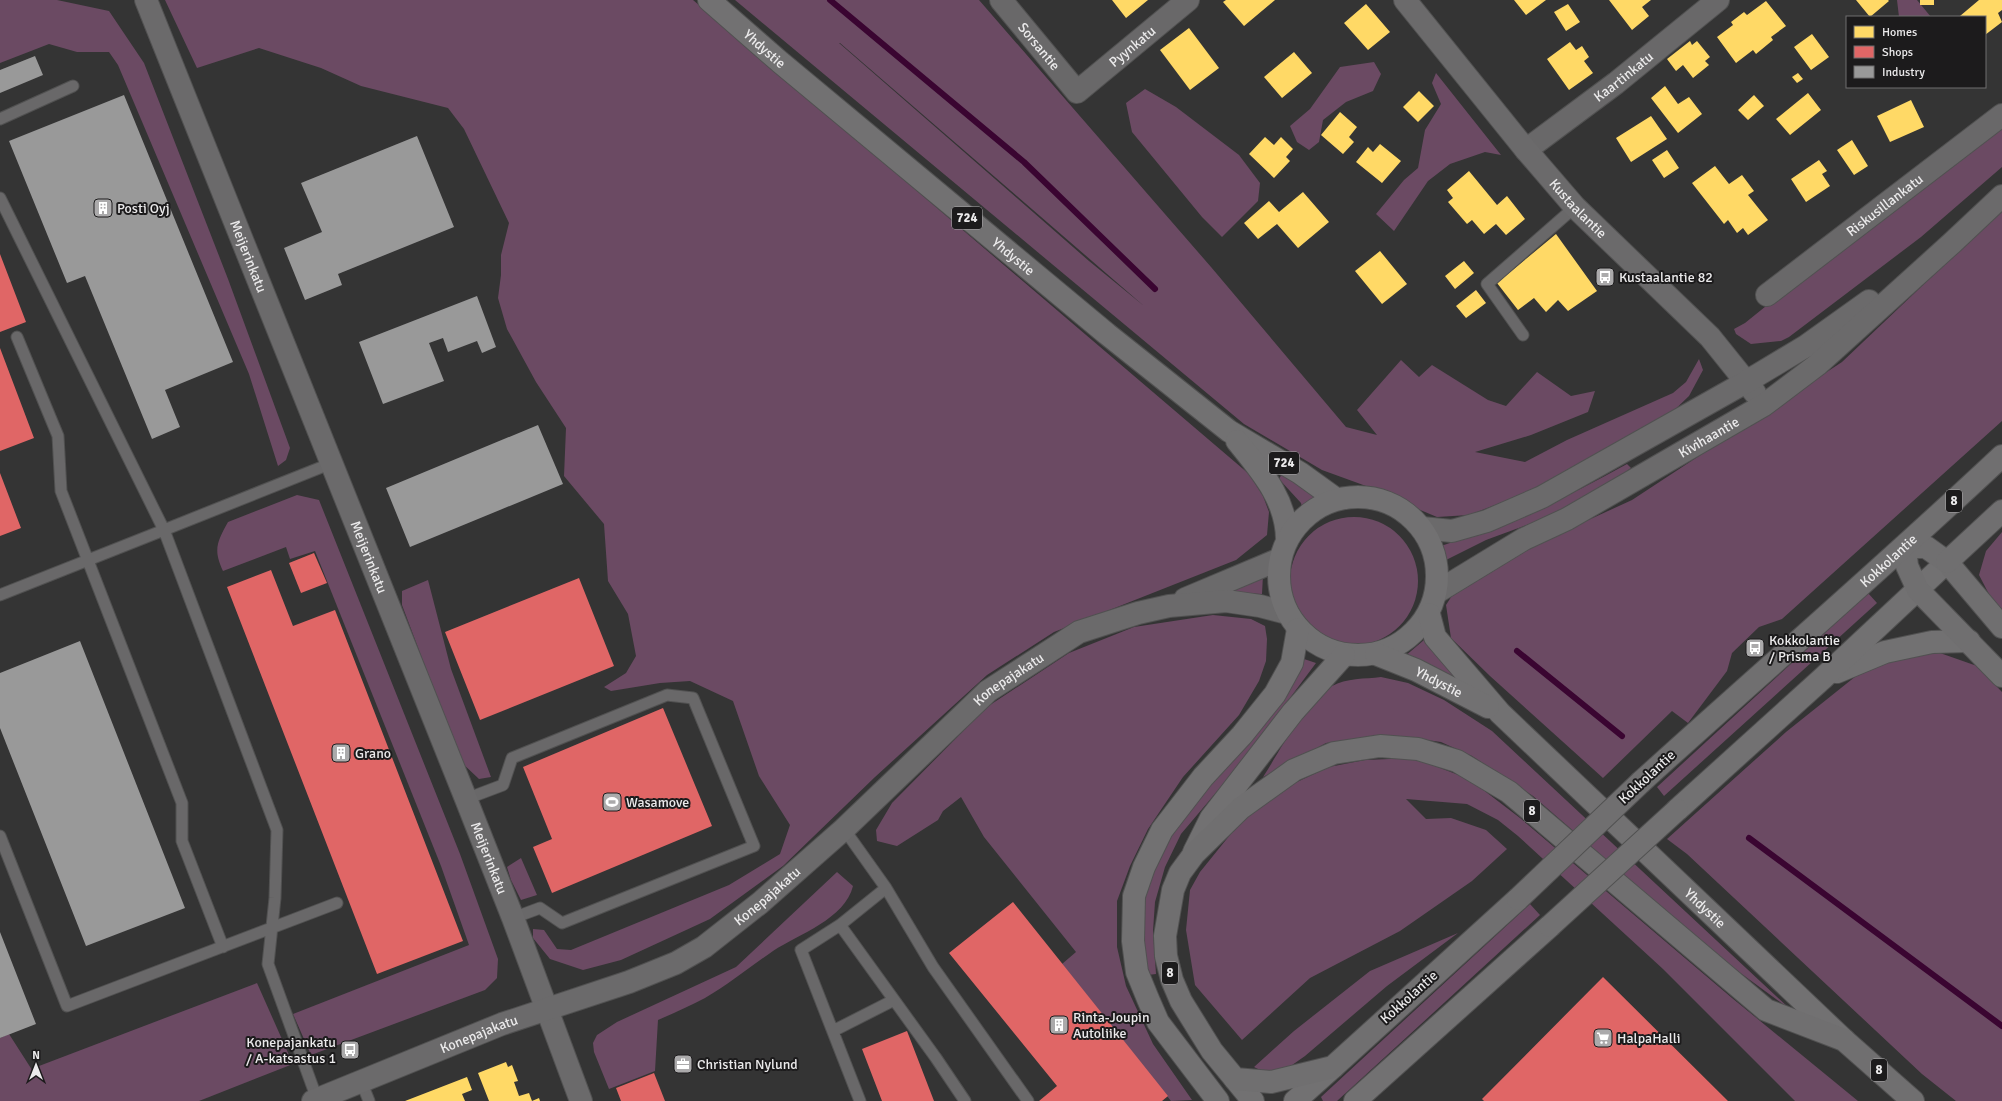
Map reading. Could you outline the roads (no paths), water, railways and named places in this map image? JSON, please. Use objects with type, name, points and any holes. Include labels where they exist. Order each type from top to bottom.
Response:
[{"type":"highway","name":"Kokkolantie","points":[[1332,1067],[1518,899],[1641,782],[1772,663],[1905,547],[2002,456]]},
{"type":"highway","points":[[1947,562],[2002,511]]},
{"type":"highway","points":[[2002,627],[1947,562],[1926,547],[1905,547],[1907,566],[1918,590],[2002,676]]},
{"type":"highway","name":"8","points":[[1332,1067],[1271,1082],[1235,1079],[1212,1051],[1181,1001],[1172,980],[1166,956],[1165,936],[1173,890],[1180,873],[1194,854],[1241,808],[1294,770],[1334,753],[1380,746],[1418,749],[1457,761],[1509,792],[1766,1010],[1844,1040]]},
{"type":"highway","name":"Yhdystie","points":[[1844,1040],[1913,1101]]},
{"type":"main road","name":"Yhdystie","points":[[709,0],[786,67],[1107,334],[1229,431],[1300,473],[1336,499]]},
{"type":"main road","name":"Yhdystie","points":[[1229,431],[1254,462],[1276,494],[1287,523],[1284,550],[1278,577],[1281,596],[1293,621]]},
{"type":"main road","points":[[1284,550],[1307,514],[1336,499],[1355,496],[1374,498],[1393,504],[1409,514],[1422,528],[1433,548],[1438,570],[1437,592],[1429,614],[1423,624],[1404,642],[1376,654],[1344,655],[1319,646],[1293,621]]},
{"type":"main road","points":[[1355,1101],[1823,678],[1947,562]]},
{"type":"main road","name":"Yhdystie","points":[[1429,614],[1435,637],[1500,713],[1844,1040]]},
{"type":"main road","points":[[1218,1101],[1158,1022],[1148,999],[1137,972],[1133,941],[1134,896],[1144,867],[1162,830],[1203,777],[1242,736],[1275,694],[1292,663],[1293,621]]},
{"type":"main road","points":[[1823,678],[1885,652],[1932,642],[1969,641]]},
{"type":"main road","name":"Yhdystie","points":[[1376,654],[1416,670],[1500,713]]},
{"type":"main road","points":[[1194,854],[1211,818],[1293,712],[1344,655]]},
{"type":"main road","name":"Kokkolantie","points":[[1295,1101],[1332,1067]]},
{"type":"main road","points":[[1235,1079],[1253,1101]]},
{"type":"street","name":"Sorsantie","points":[[1001,0],[1077,92]]},
{"type":"street","name":"Pyynkatu","points":[[1077,92],[1188,0]]},
{"type":"street","name":"Kustaalantie","points":[[1405,0],[1526,150],[1575,207],[1710,337],[1764,405]]},
{"type":"street","name":"Kaartinkatu","points":[[1526,150],[1616,83],[1718,0]]},
{"type":"street","name":"Meijerinkatu","points":[[149,8],[466,798],[513,918],[581,1101]]},
{"type":"street","name":"Riskusillankatu","points":[[1767,295],[2002,115]]},
{"type":"street","name":"Kivihaantie","points":[[1437,592],[1524,540],[1567,519],[1764,405],[1817,365],[2002,196]]},
{"type":"street","name":"Kivihaantie","points":[[1422,528],[1452,531],[1487,522],[1542,497],[1746,382],[1806,346],[1952,243]]},
{"type":"street","name":"Konepajakatu","points":[[1169,606],[1284,550]]},
{"type":"street","name":"Konepajakatu","points":[[315,1100],[365,1091],[502,1024],[629,982],[676,963],[704,947],[760,903],[844,829],[988,692],[1079,632],[1138,613],[1169,606],[1226,602],[1260,606],[1293,621]]},
{"type":"lane","points":[[0,118],[73,86]]},
{"type":"lane","points":[[0,198],[164,530],[277,830],[275,898],[268,964],[315,1100]]},
{"type":"lane","points":[[1522,335],[1487,284],[1575,207]]},
{"type":"lane","points":[[17,337],[58,436],[61,491],[182,803],[182,841],[222,947]]},
{"type":"lane","points":[[0,595],[332,463]]},
{"type":"lane","points":[[466,798],[503,785],[512,758],[668,695],[693,698],[754,846],[562,923],[540,908],[513,918]]},
{"type":"lane","points":[[844,829],[886,888],[933,967],[1028,1101]]},
{"type":"lane","points":[[0,836],[67,1006],[337,903]]},
{"type":"lane","points":[[860,1101],[801,950],[840,925],[886,888]]},
{"type":"lane","points":[[840,925],[965,1101]]},
{"type":"lane","points":[[833,1031],[894,1000]]},
{"type":"waterway","points":[[830,0],[1024,162],[1155,289]]},
{"type":"waterway","points":[[1517,651],[1622,736]]},
{"type":"waterway","points":[[1749,838],[2002,1026]]},
{"type":"place","name":"Posti Oyj","points":[[103,208]]},
{"type":"place","name":"Kustaalantie 82","points":[[1605,277]]},
{"type":"place","name":"Kokkolantie / Prisma B","points":[[1755,648]]},
{"type":"place","name":"Grano","points":[[341,753]]},
{"type":"place","name":"Wasamove","points":[[612,802]]},
{"type":"place","name":"Rinta-Joupin Autoliike","points":[[1059,1025]]},
{"type":"place","name":"HalpaHalli","points":[[1603,1038]]},
{"type":"place","name":"Konepajankatu / A-katsastus 1","points":[[350,1050]]},
{"type":"place","name":"Christian Nylund","points":[[683,1064]]}]
